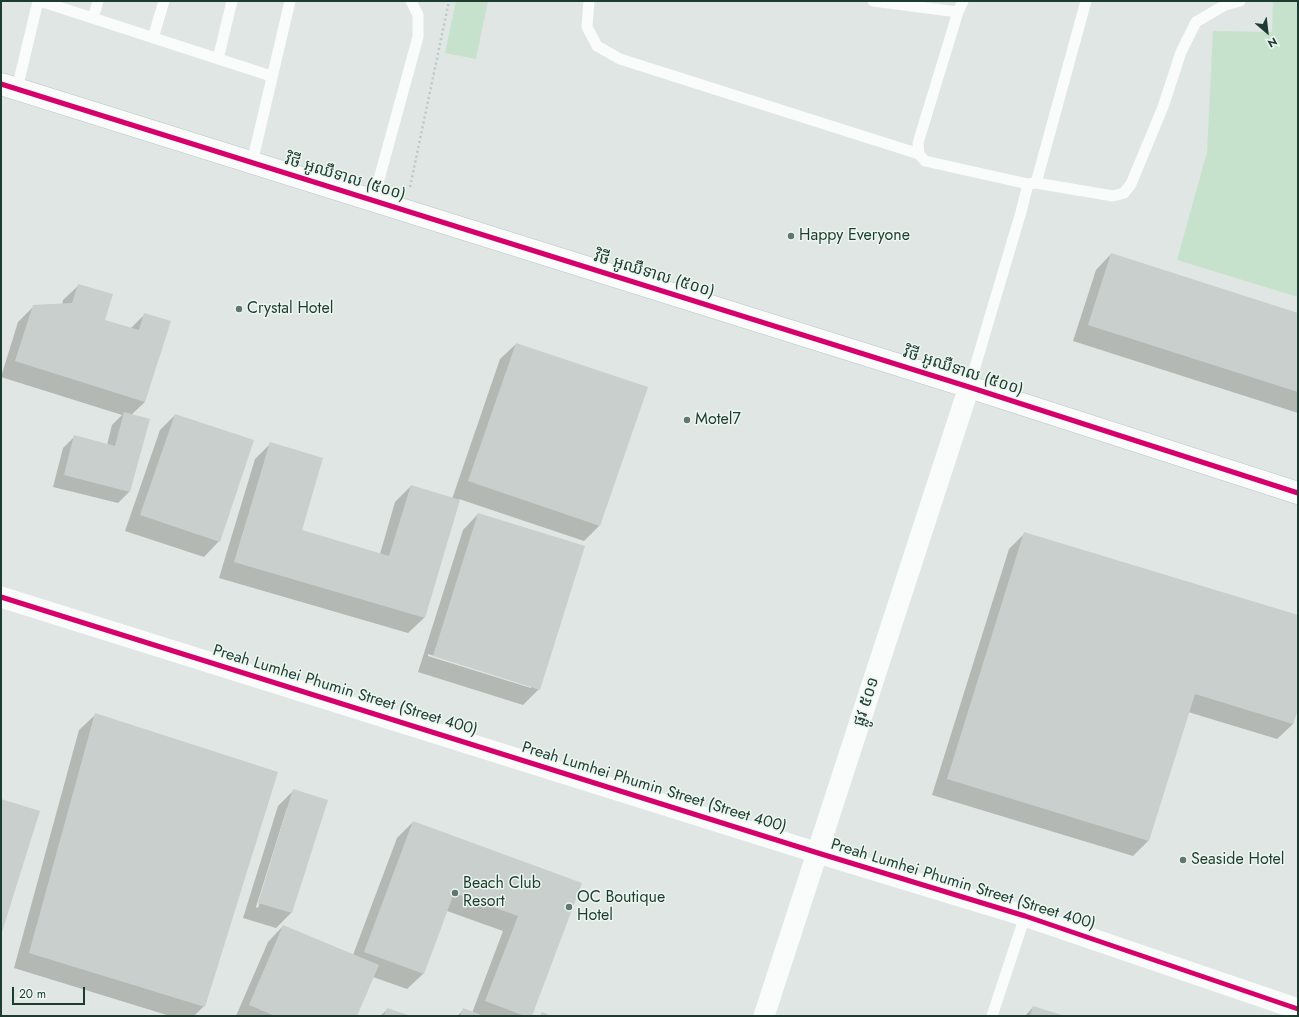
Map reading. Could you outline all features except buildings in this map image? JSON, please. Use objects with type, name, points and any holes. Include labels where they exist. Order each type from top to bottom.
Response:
[{"type":"street","name":"វិថី អូឈឺទាល (៥០០)","points":[[9,87],[969,387],[1298,493]]},
{"type":"street","name":"ផ្លូវ ៥០១","points":[[764,1016],[969,387]]},
{"type":"street","name":"Preah Lumhei Phumin Street (Street 400)","points":[[1,597],[818,853],[1025,916],[1298,1009]]},
{"type":"lane","points":[[9,87],[39,1],[271,76]]},
{"type":"lane","points":[[93,18],[98,1]]},
{"type":"lane","points":[[153,38],[164,1]]},
{"type":"lane","points":[[218,59],[232,1]]},
{"type":"lane","points":[[252,163],[271,76],[290,1]]},
{"type":"lane","points":[[373,201],[418,37],[418,15],[412,1]]},
{"type":"lane","points":[[589,1],[587,27],[597,46],[620,59],[919,154],[925,161],[1032,184],[1113,196],[1124,193],[1131,184],[1163,107],[1181,52],[1196,22],[1225,6],[1240,1]]},
{"type":"lane","points":[[873,1],[958,12]]},
{"type":"lane","points":[[919,154],[918,143],[958,12],[963,1]]},
{"type":"lane","points":[[969,387],[1021,212],[1032,184],[1086,1]]},
{"type":"lane","points":[[992,1016],[1025,916]]},
{"type":"path","points":[[405,211],[449,1]]},
{"type":"green space","points":[[456,1],[488,1],[476,59],[445,53]]},
{"type":"green space","points":[[1273,1],[1298,1],[1298,297],[1177,260],[1207,152],[1213,31],[1272,32]]},
{"type":"cycle path","points":[[1,84],[969,387],[1298,493]]},
{"type":"cycle path","points":[[1,597],[818,853],[1025,916],[1298,1009]]},
{"type":"place","name":"Happy Everyone","points":[[791,236]]},
{"type":"place","name":"Crystal Hotel","points":[[239,309]]},
{"type":"place","name":"Motel7","points":[[687,420]]},
{"type":"place","name":"Seaside Hotel","points":[[1183,860]]},
{"type":"place","name":"Beach Club Resort","points":[[455,893]]},
{"type":"place","name":"OC Boutique Hotel","points":[[569,907]]}]
